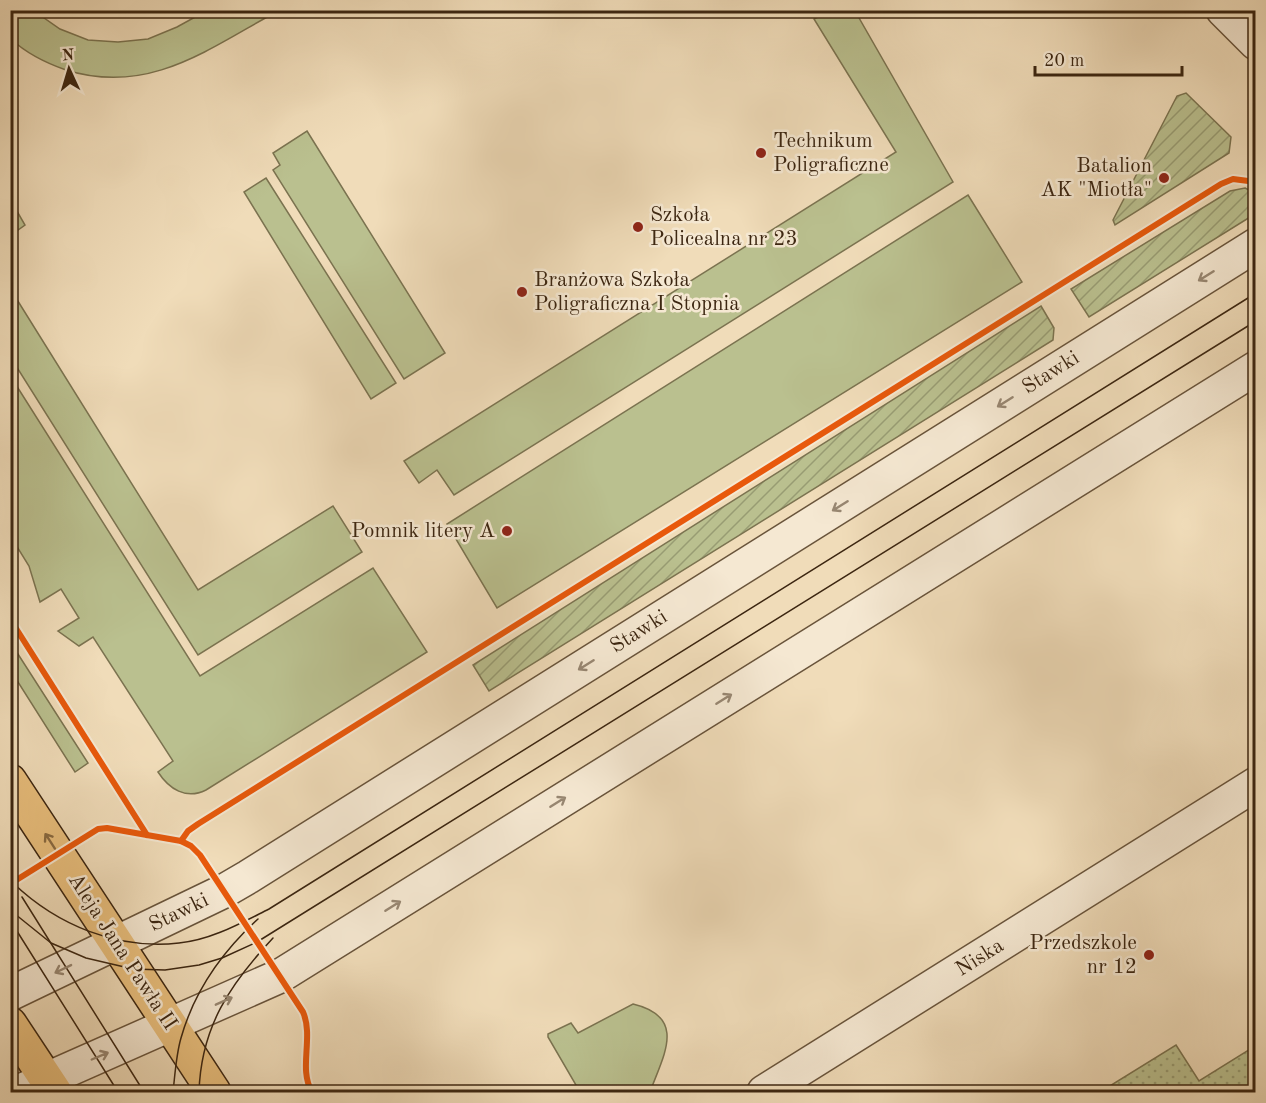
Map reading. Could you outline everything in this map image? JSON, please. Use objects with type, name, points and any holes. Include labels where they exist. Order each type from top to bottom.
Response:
[{"type":"main road","name":"Aleja Jana Pawła II","points":[[10,781],[214,1092]]},
{"type":"main road","points":[[10,1023],[40,1088]]},
{"type":"street","points":[[1223,10],[1256,43]]},
{"type":"street","name":"Stawki","points":[[10,994],[248,877],[1256,246]]},
{"type":"street","points":[[40,1088],[170,1024],[280,976],[1256,368]]},
{"type":"street","name":"Niska","points":[[764,1092],[1256,784]]},
{"type":"green space","points":[[10,11],[34,11],[60,29],[88,40],[118,42],[148,39],[177,27],[206,11],[278,11],[227,40],[177,64],[151,73],[124,77],[96,76],[66,70],[23,49],[11,39]]},
{"type":"green space","points":[[830,11],[855,11],[953,182],[454,495],[437,470],[419,483],[404,461],[896,152],[814,19]]},
{"type":"green space","points":[[1186,93],[1231,137],[1229,153],[1115,225],[1113,220],[1177,96]]},
{"type":"green space","points":[[307,131],[445,353],[404,379],[273,170],[280,165],[273,153]]},
{"type":"green space","points":[[266,178],[396,383],[371,399],[244,192]]},
{"type":"green space","points":[[1245,188],[1255,193],[1255,214],[1089,317],[1071,289],[1230,191]]},
{"type":"green space","points":[[968,195],[1022,282],[497,608],[447,524]]},
{"type":"green space","points":[[14,206],[25,225],[11,235],[11,209]]},
{"type":"green space","points":[[11,290],[198,590],[333,506],[362,552],[198,655],[11,358]]},
{"type":"green space","points":[[1041,306],[1054,328],[1053,340],[489,691],[473,665]]},
{"type":"green space","points":[[11,377],[200,676],[373,568],[427,652],[206,790],[192,794],[173,788],[158,772],[173,761],[93,637],[79,646],[58,631],[79,618],[61,589],[40,602],[29,566],[11,537]]},
{"type":"green space","points":[[16,651],[88,763],[75,772],[11,671],[11,655]]},
{"type":"green space","points":[[633,1004],[650,1010],[661,1018],[666,1028],[665,1052],[650,1092],[580,1092],[548,1034],[571,1023],[578,1033]]},
{"type":"green space","points":[[1176,1045],[1199,1081],[1255,1046],[1255,1092],[1100,1092]]},
{"type":"tram line","points":[[13,883],[49,911],[89,931],[111,938],[156,944],[179,943],[214,935],[237,925],[269,909],[1256,293]]},
{"type":"tram line","points":[[10,910],[51,943],[86,958],[133,969],[165,970],[199,965],[222,958],[257,942],[1256,321]]},
{"type":"tram line","points":[[22,897],[144,1092]]},
{"type":"tram line","points":[[173,1092],[179,1045],[194,1004],[211,973],[245,931],[258,919]]},
{"type":"tram line","points":[[10,920],[118,1092]]},
{"type":"tram line","points":[[199,1092],[205,1047],[221,1008],[244,972],[273,938]]},
{"type":"cycle path","points":[[181,841],[188,831],[198,824],[1221,184],[1233,179],[1256,182]]},
{"type":"cycle path","points":[[10,619],[147,835]]},
{"type":"cycle path","points":[[10,884],[98,829],[107,828],[181,841],[191,846],[200,855],[303,1012],[307,1032],[306,1073],[312,1092]]},
{"type":"place","name":"Technikum Poligraficzne","points":[[761,153]]},
{"type":"place","name":"Batalion AK \"Miotła\"","points":[[1164,178]]},
{"type":"place","name":"Szkoła Policealna nr 23","points":[[638,227]]},
{"type":"place","name":"Branżowa Szkoła Poligraficzna I Stopnia","points":[[522,292]]},
{"type":"place","name":"Pomnik litery A","points":[[507,531]]},
{"type":"place","name":"Przedszkole nr 12","points":[[1149,955]]}]
